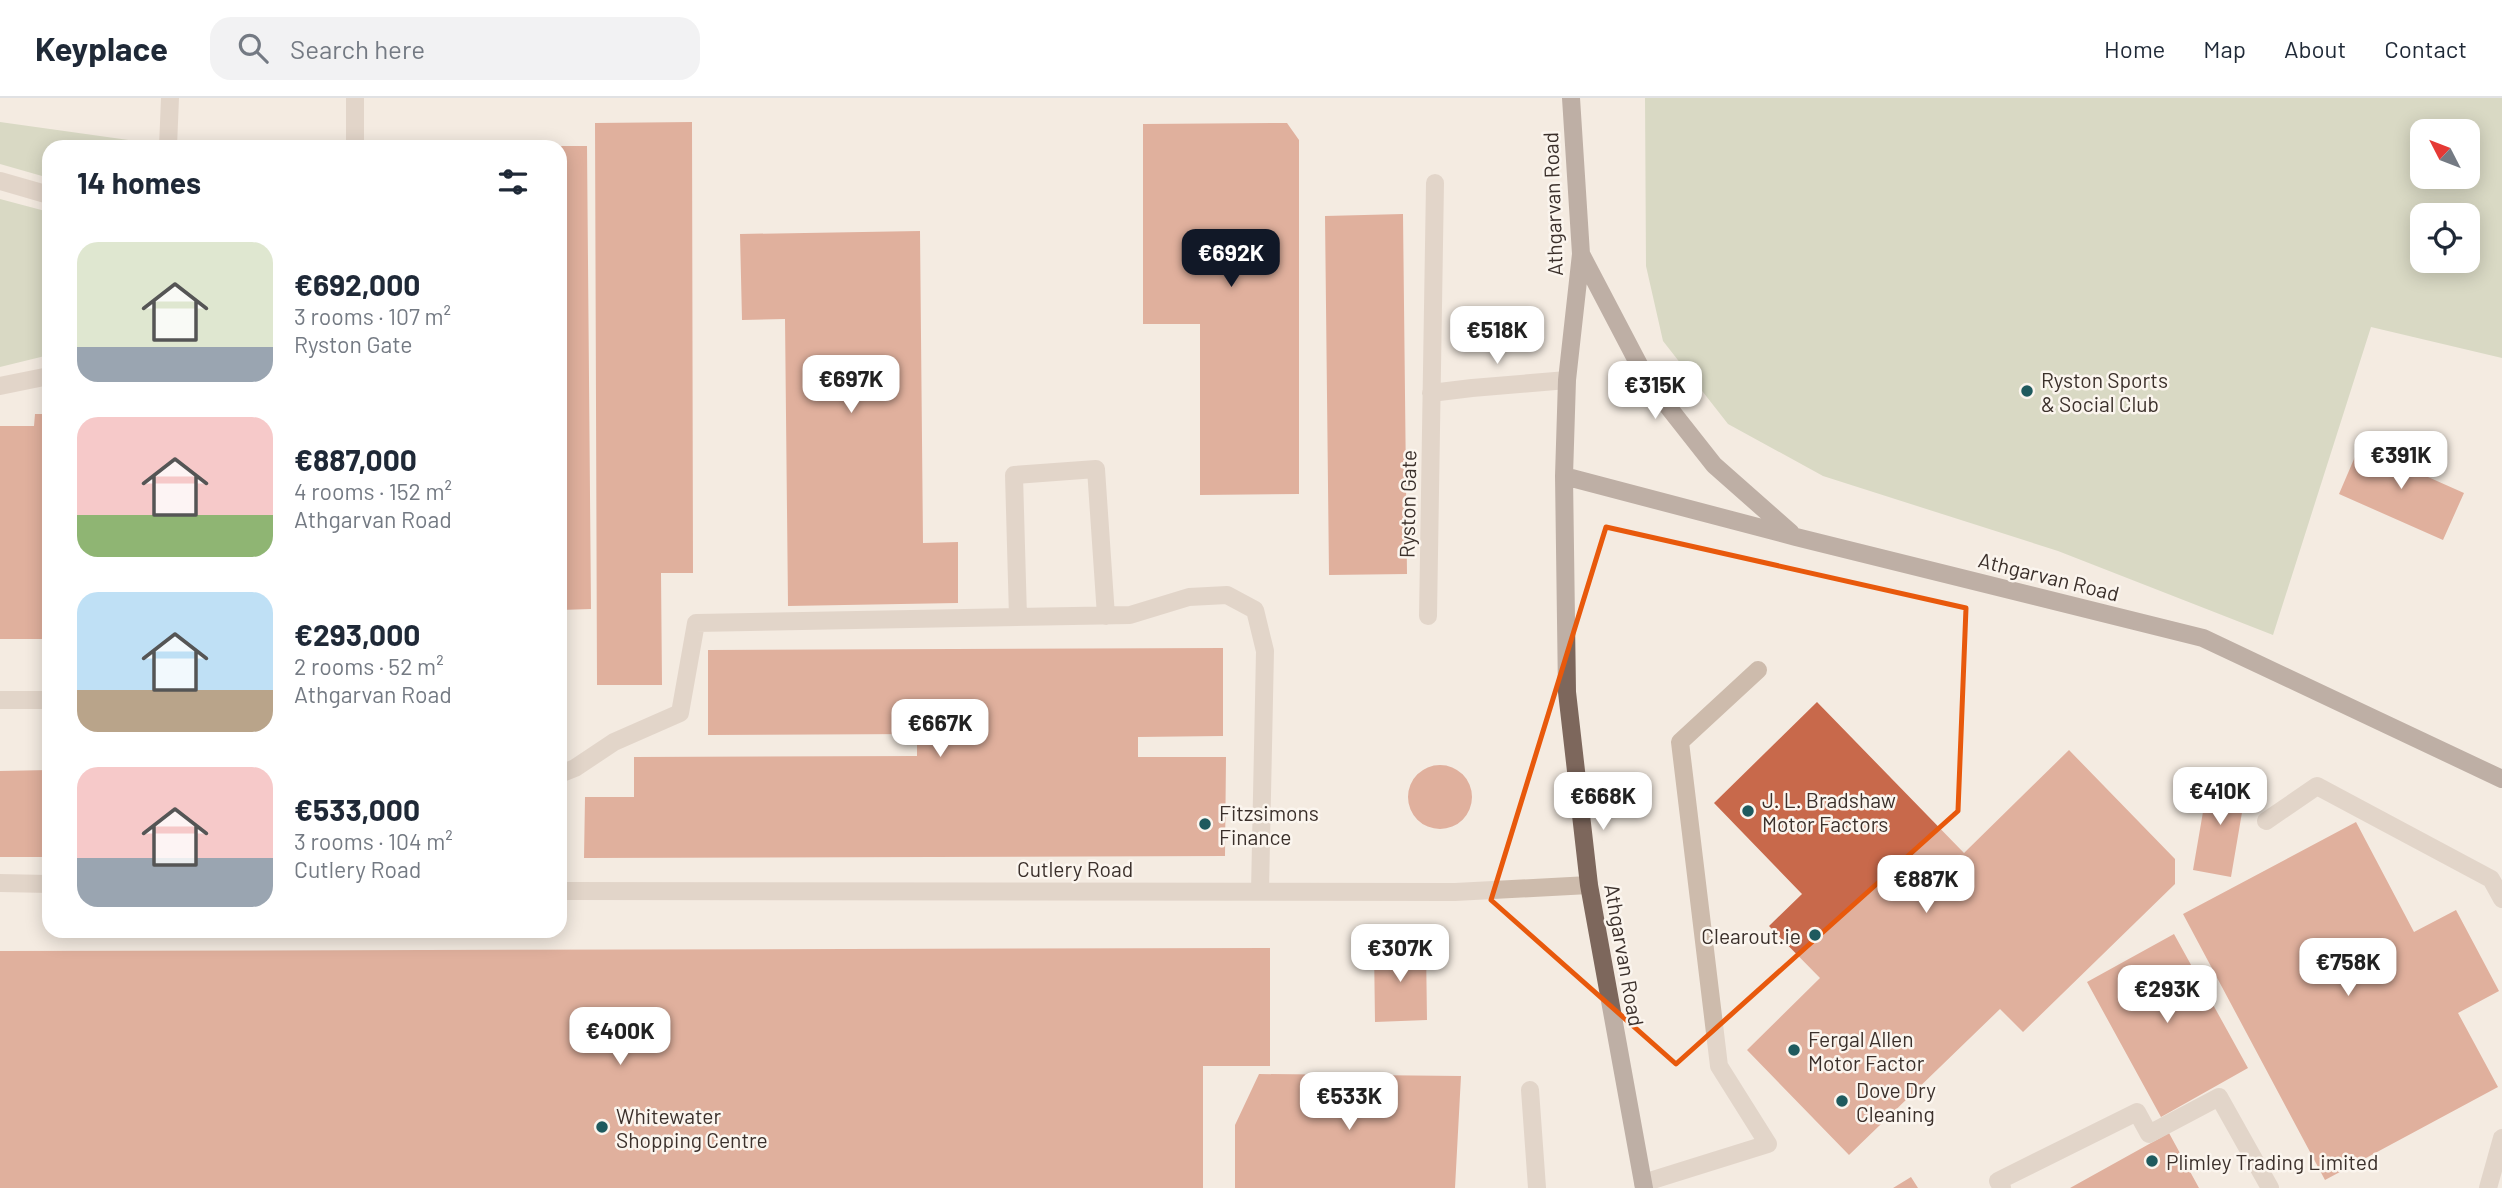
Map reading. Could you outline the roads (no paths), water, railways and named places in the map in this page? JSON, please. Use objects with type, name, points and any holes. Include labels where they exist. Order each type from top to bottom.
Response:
[{"type":"main road","name":"Athgarvan Road","points":[[1571,98],[1581,254],[1567,380],[1564,476],[1567,692],[1589,885],[1644,1185]]},
{"type":"main road","points":[[1581,254],[1647,380],[1714,465],[1796,537]]},
{"type":"main road","name":"Athgarvan Road","points":[[1564,476],[1796,537],[2203,638],[2502,779]]},
{"type":"street","points":[[168,140],[170,98]]},
{"type":"street","points":[[355,98],[355,140]]},
{"type":"street","points":[[0,181],[42,193]]},
{"type":"street","name":"Ryston Gate","points":[[1428,616],[1435,183]]},
{"type":"street","points":[[0,386],[42,377]]},
{"type":"street","points":[[1431,393],[1567,380]]},
{"type":"street","points":[[1018,617],[1014,475],[1096,469],[1106,616]]},
{"type":"street","points":[[567,771],[614,742],[680,713],[695,622],[1130,615],[1189,597],[1227,595],[1255,610],[1265,651],[1260,891]]},
{"type":"street","points":[[1644,1185],[1768,1144],[1719,1066],[1680,742],[1758,670]]},
{"type":"street","points":[[0,700],[42,701]]},
{"type":"street","points":[[2266,821],[2317,786],[2491,879],[2502,899]]},
{"type":"street","points":[[0,883],[42,884]]},
{"type":"street","name":"Cutlery Road","points":[[567,891],[1455,892],[1589,885]]},
{"type":"street","points":[[1530,1090],[1537,1188]]},
{"type":"street","points":[[2002,1188],[1998,1181],[2137,1112],[2149,1134],[2219,1097],[2270,1188]]},
{"type":"street","points":[[2488,1188],[2502,1138]]},
{"type":"place","name":"Ryston Sports & Social Club","points":[[2027,391]]},
{"type":"place","name":"J. L. Bradshaw Motor Factors","points":[[1748,811]]},
{"type":"place","name":"Fitzsimons Finance","points":[[1205,824]]},
{"type":"place","name":"Clearout.ie","points":[[1815,935]]},
{"type":"place","name":"Fergal Allen Motor Factor","points":[[1794,1050]]},
{"type":"place","name":"Dove Dry Cleaning","points":[[1842,1101]]},
{"type":"place","name":"Whitewater Shopping Centre","points":[[602,1127]]},
{"type":"place","name":"Plimley Trading Limited","points":[[2152,1161]]}]
